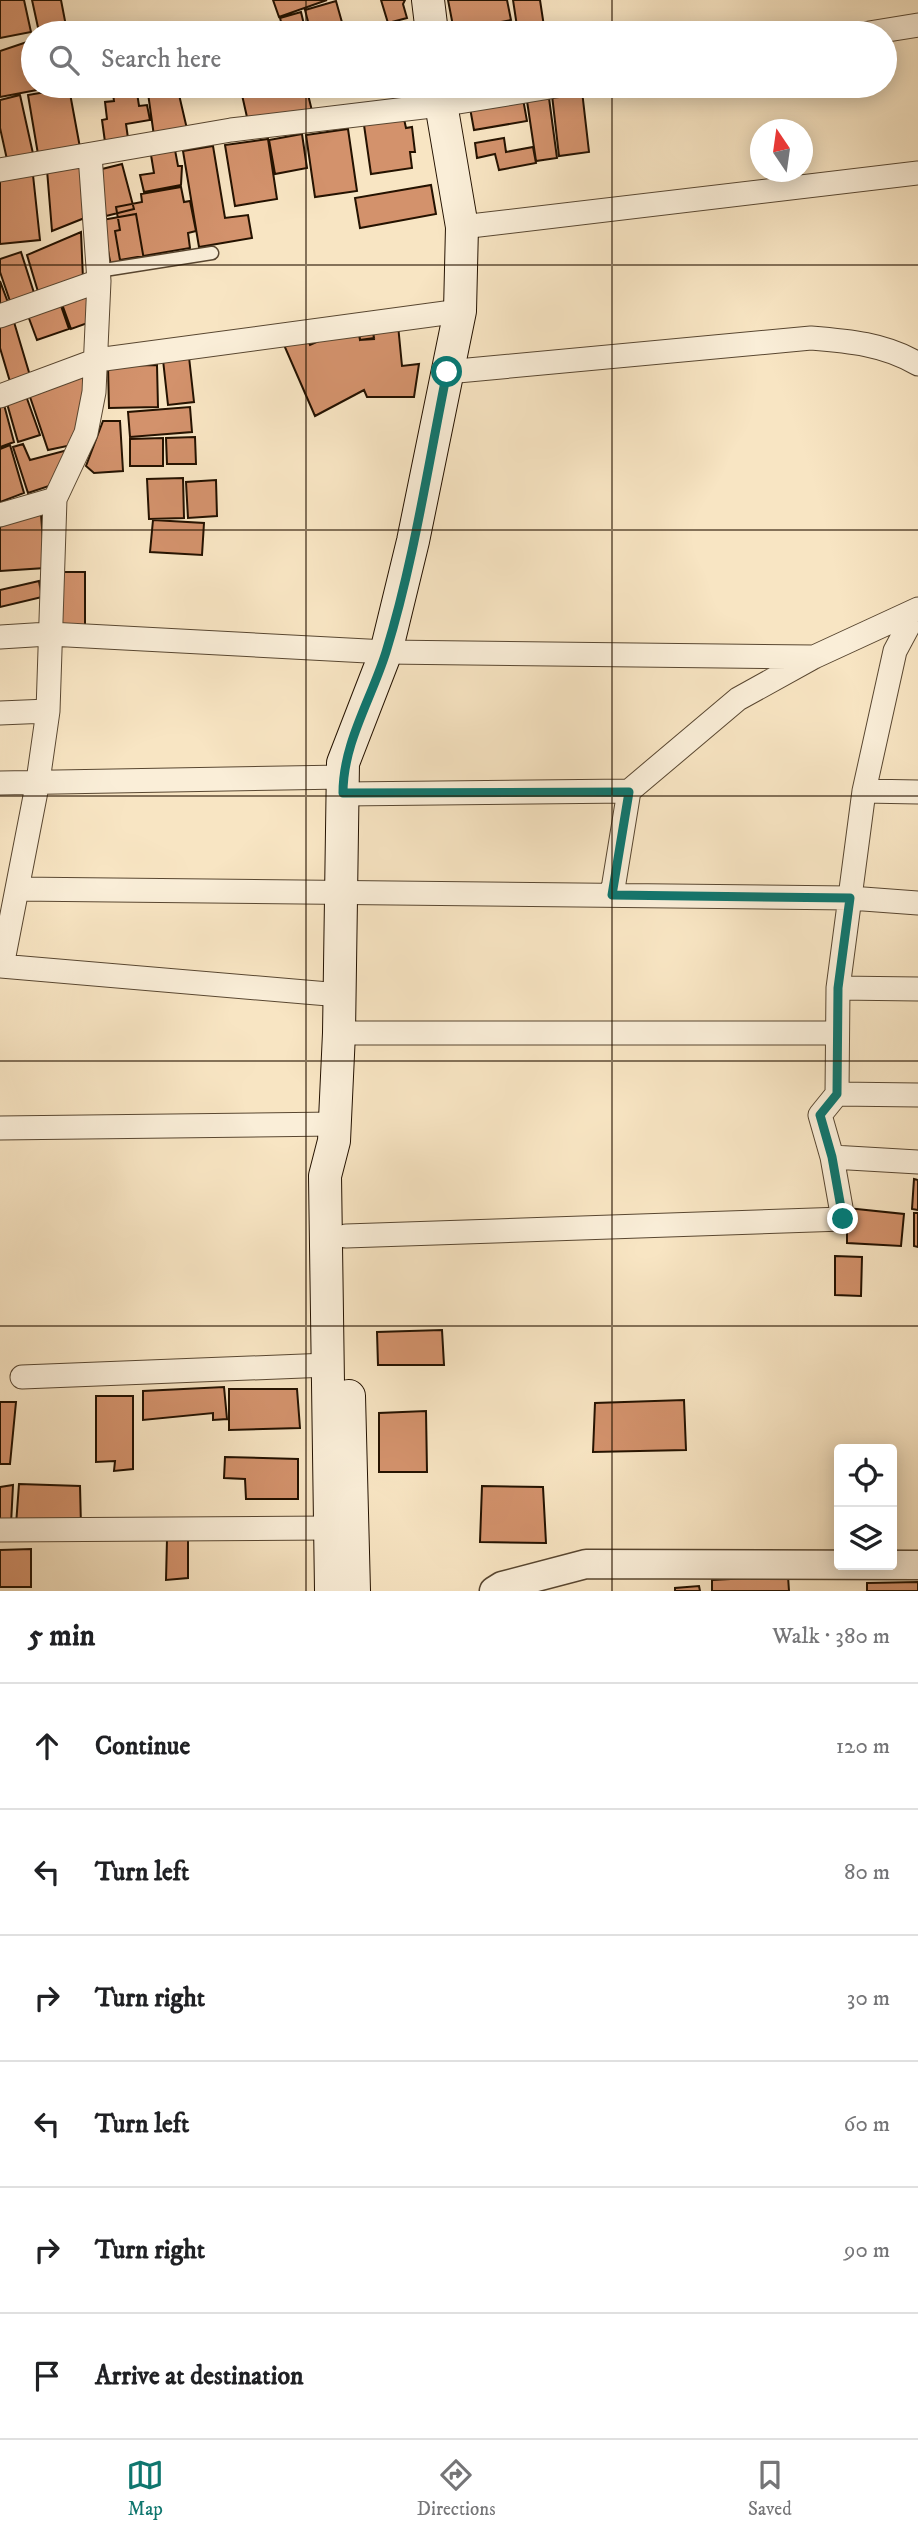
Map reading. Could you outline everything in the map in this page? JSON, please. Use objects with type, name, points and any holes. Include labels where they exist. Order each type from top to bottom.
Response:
[{"type":"main road","points":[[428,0],[431,21]]},
{"type":"main road","points":[[331,1591],[325,1176],[334,1132],[339,1033],[344,764],[386,652],[413,541],[460,311],[462,227],[440,98]]},
{"type":"main road","points":[[334,1132],[344,1174],[354,1591]]},
{"type":"street","points":[[897,28],[918,25]]},
{"type":"street","points":[[1,167],[90,155],[421,98]]},
{"type":"street","points":[[90,155],[99,276],[97,360],[86,433],[55,499],[48,711],[38,780],[1,966],[340,995]]},
{"type":"street","points":[[462,227],[918,173]]},
{"type":"street","points":[[0,316],[99,276]]},
{"type":"street","points":[[0,396],[97,360],[460,311]]},
{"type":"street","points":[[447,372],[811,338],[862,343],[902,354],[918,364]]},
{"type":"street","points":[[0,515],[55,499]]},
{"type":"street","points":[[612,895],[629,792],[738,699],[814,657],[918,609]]},
{"type":"street","points":[[346,1236],[843,1219],[832,1157],[820,1115],[837,1094],[838,988],[864,791],[895,651],[918,609]]},
{"type":"street","points":[[0,638],[49,634],[386,652],[814,657]]},
{"type":"street","points":[[0,713],[48,711]]},
{"type":"street","points":[[0,783],[38,780],[629,792]]},
{"type":"street","points":[[864,791],[918,792]]},
{"type":"street","points":[[17,889],[850,898],[918,903]]},
{"type":"street","points":[[838,988],[918,989]]},
{"type":"street","points":[[339,1033],[837,1033]]},
{"type":"street","points":[[837,1094],[918,1095]]},
{"type":"street","points":[[0,1128],[334,1132]]},
{"type":"street","points":[[832,1157],[918,1162]]},
{"type":"street","points":[[22,1377],[328,1365]]},
{"type":"street","points":[[0,1530],[329,1528]]},
{"type":"street","points":[[494,1591],[586,1564],[918,1565]]},
{"type":"lane","points":[[99,276],[212,253]]},
{"type":"building","points":[[0,0],[24,0],[29,21],[21,21],[21,34],[0,38]]},
{"type":"building","points":[[32,0],[61,0],[65,21],[37,21]]},
{"type":"building","points":[[273,0],[327,0],[279,17]]},
{"type":"building","points":[[381,0],[405,0],[403,4],[407,18],[387,21]]},
{"type":"building","points":[[448,0],[507,0],[511,20],[506,21],[452,21]]},
{"type":"building","points":[[513,0],[540,0],[543,21],[516,21]]},
{"type":"building","points":[[336,1],[342,21],[308,21],[305,10]]},
{"type":"building","points":[[301,12],[303,21],[281,21],[280,18]]},
{"type":"building","points":[[21,44],[21,93],[0,97],[0,51]]},
{"type":"building","points":[[20,95],[34,158],[8,164],[0,128],[0,100]]},
{"type":"building","points":[[29,98],[71,98],[81,153],[39,160]]},
{"type":"building","points":[[114,98],[138,98],[139,106],[147,105],[150,120],[126,124],[128,138],[105,142],[102,120],[107,119],[105,102],[114,101]]},
{"type":"building","points":[[149,98],[180,98],[187,129],[154,136]]},
{"type":"building","points":[[243,98],[309,98],[312,111],[249,126]]},
{"type":"building","points":[[549,98],[557,158],[536,161],[527,101]]},
{"type":"building","points":[[552,98],[583,98],[589,152],[559,156]]},
{"type":"building","points":[[523,99],[527,121],[474,130],[470,108]]},
{"type":"building","points":[[404,119],[406,128],[412,127],[415,152],[410,152],[412,168],[371,174],[364,125]]},
{"type":"building","points":[[348,129],[357,191],[315,197],[306,135]]},
{"type":"building","points":[[302,134],[307,168],[275,174],[269,140]]},
{"type":"building","points":[[504,138],[506,152],[533,147],[536,163],[499,170],[495,154],[477,158],[475,143]]},
{"type":"building","points":[[268,139],[277,199],[235,206],[225,145]]},
{"type":"building","points":[[213,146],[225,218],[248,215],[252,238],[199,247],[183,151]]},
{"type":"building","points":[[175,150],[178,166],[182,166],[181,185],[144,192],[140,175],[154,173],[151,155]]},
{"type":"building","points":[[122,164],[134,209],[106,216],[94,171]]},
{"type":"building","points":[[93,165],[97,213],[52,231],[47,170]]},
{"type":"building","points":[[33,175],[40,240],[0,244],[0,178]]},
{"type":"building","points":[[431,185],[436,214],[360,228],[355,198]]},
{"type":"building","points":[[181,187],[184,202],[190,201],[196,231],[188,233],[190,248],[120,260],[115,231],[120,230],[116,207],[142,202],[141,194]]},
{"type":"building","points":[[136,214],[144,260],[111,266],[102,220]]},
{"type":"building","points":[[81,232],[83,279],[39,295],[27,255]]},
{"type":"building","points":[[21,252],[36,299],[12,307],[0,272],[0,259]]},
{"type":"building","points":[[0,281],[10,308],[0,312]]},
{"type":"building","points":[[87,295],[96,320],[71,329],[62,304]]},
{"type":"building","points":[[60,303],[69,329],[37,340],[27,313]]},
{"type":"building","points":[[14,322],[31,379],[11,385],[0,348],[0,327]]},
{"type":"building","points":[[398,325],[402,366],[419,364],[414,397],[367,397],[364,390],[315,416],[284,345],[308,340],[310,345],[339,332],[358,330],[360,340],[374,339],[373,328]]},
{"type":"building","points":[[372,328],[374,338],[360,340],[359,330]]},
{"type":"building","points":[[189,357],[194,402],[168,405],[163,360]]},
{"type":"building","points":[[157,365],[158,407],[109,408],[108,366]]},
{"type":"building","points":[[86,372],[83,416],[72,445],[48,450],[28,391]]},
{"type":"building","points":[[25,393],[40,435],[18,442],[6,400]]},
{"type":"building","points":[[3,401],[14,442],[0,447],[0,402]]},
{"type":"building","points":[[190,407],[192,432],[130,437],[128,412]]},
{"type":"building","points":[[103,421],[120,421],[123,471],[94,473],[86,466]]},
{"type":"building","points":[[195,437],[196,464],[167,464],[166,438]]},
{"type":"building","points":[[163,438],[163,466],[130,466],[130,439]]},
{"type":"building","points":[[23,444],[30,460],[75,448],[52,485],[28,493],[13,447]]},
{"type":"building","points":[[10,445],[24,493],[0,502],[0,449]]},
{"type":"building","points":[[183,478],[184,518],[149,519],[147,479]]},
{"type":"building","points":[[216,480],[217,516],[188,518],[186,482]]},
{"type":"building","points":[[41,514],[45,568],[0,571],[0,517]]},
{"type":"building","points":[[153,520],[204,523],[202,555],[150,552]]},
{"type":"building","points":[[59,572],[85,572],[85,636],[59,636]]},
{"type":"building","points":[[39,581],[42,597],[0,607],[0,590]]},
{"type":"building","points":[[914,1179],[918,1180],[918,1210],[912,1209]]},
{"type":"building","points":[[847,1208],[904,1214],[901,1246],[847,1243]]},
{"type":"building","points":[[914,1213],[918,1213],[918,1247],[914,1246]]},
{"type":"building","points":[[835,1256],[862,1257],[861,1296],[835,1295]]},
{"type":"building","points":[[442,1330],[444,1365],[378,1365],[377,1332]]},
{"type":"building","points":[[224,1387],[227,1419],[213,1420],[213,1413],[143,1420],[143,1391]]},
{"type":"building","points":[[229,1389],[297,1389],[300,1428],[229,1430]]},
{"type":"building","points":[[96,1396],[133,1396],[133,1469],[114,1471],[115,1461],[96,1462]]},
{"type":"building","points":[[684,1400],[686,1450],[593,1452],[595,1403]]},
{"type":"building","points":[[0,1402],[16,1402],[10,1464],[0,1464]]},
{"type":"building","points":[[426,1411],[427,1472],[379,1472],[379,1413]]},
{"type":"building","points":[[225,1457],[298,1459],[298,1499],[246,1499],[245,1479],[224,1478]]},
{"type":"building","points":[[19,1484],[80,1486],[81,1526],[16,1525]]},
{"type":"building","points":[[13,1485],[11,1524],[0,1524],[0,1487]]},
{"type":"building","points":[[482,1486],[543,1487],[546,1543],[480,1542]]},
{"type":"building","points":[[188,1537],[188,1578],[166,1580],[167,1539]]},
{"type":"building","points":[[31,1549],[31,1587],[0,1587],[0,1550]]},
{"type":"building","points":[[788,1576],[789,1591],[712,1591],[712,1580]]},
{"type":"building","points":[[918,1582],[918,1591],[867,1591],[867,1583]]},
{"type":"building","points":[[699,1586],[700,1591],[675,1591],[675,1588]]},
{"type":"route","points":[[447,372],[413,541],[386,652],[344,764],[343,793],[629,792],[612,895],[850,898],[838,988],[837,1094],[820,1115],[832,1157],[843,1219]]}]
